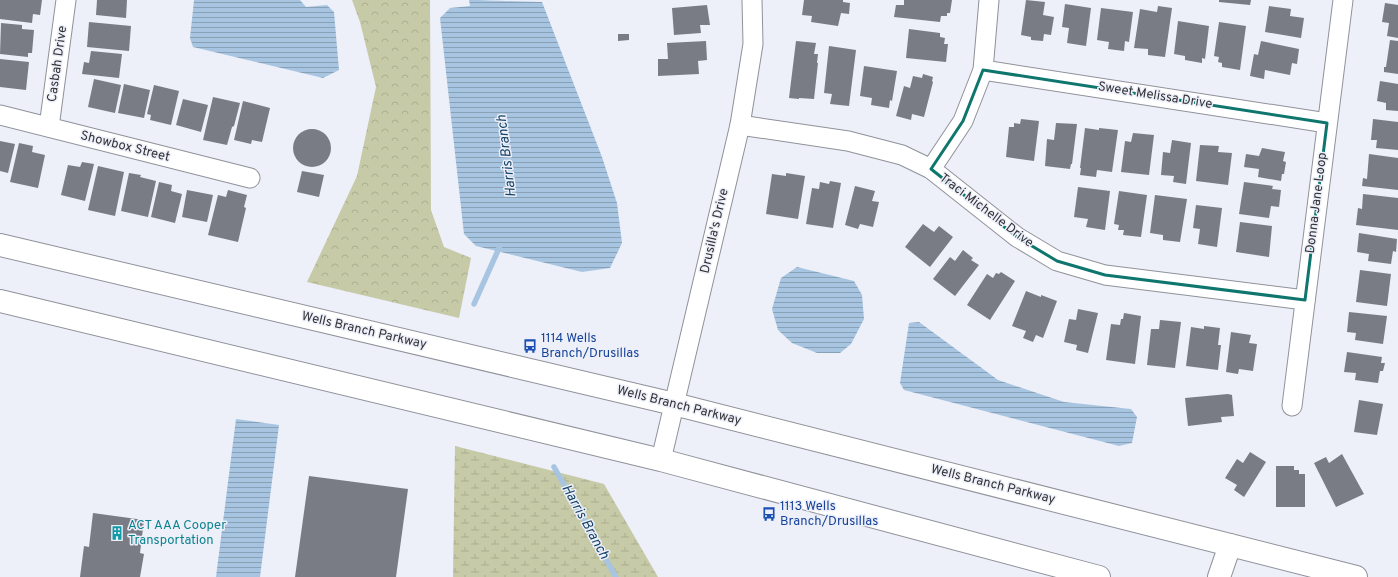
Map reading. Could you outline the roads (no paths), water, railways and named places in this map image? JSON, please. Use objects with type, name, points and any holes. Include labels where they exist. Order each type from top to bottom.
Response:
[{"type":"main road","name":"Wells Branch Parkway","points":[[0,245],[674,404],[1356,577]]},
{"type":"main road","points":[[0,301],[661,460],[1099,577]]},
{"type":"main road","points":[[1219,577],[1230,545]]},
{"type":"street","name":"Casbah Drive","points":[[49,127],[66,0]]},
{"type":"street","name":"Drusilla's Drive","points":[[661,460],[740,125],[753,44],[752,0]]},
{"type":"street","points":[[931,169],[963,121],[983,70],[989,0]]},
{"type":"street","name":"Donna Jane Loop","points":[[1292,406],[1343,0]]},
{"type":"street","name":"Sweet Melissa Drive","points":[[983,70],[1327,123]]},
{"type":"street","name":"Showbox Street","points":[[0,115],[250,178]]},
{"type":"street","name":"Traci Michelle Drive","points":[[740,125],[848,141],[902,155],[931,169],[1017,237],[1056,260],[1105,275],[1305,300]]},
{"type":"water","points":[[194,0],[300,0],[306,7],[327,5],[334,12],[339,70],[323,78],[193,47],[190,38]]},
{"type":"water","points":[[469,0],[542,2],[602,157],[617,203],[622,243],[610,268],[582,272],[476,246],[464,234],[440,18],[450,8],[470,6]]},
{"type":"water","points":[[797,267],[854,281],[862,295],[864,319],[851,344],[840,353],[817,353],[792,343],[778,330],[772,309],[781,278]]},
{"type":"water","points":[[919,322],[998,380],[1064,402],[1131,409],[1137,417],[1132,443],[1119,446],[904,390],[900,383],[909,323]]},
{"type":"water","points":[[236,419],[279,425],[260,577],[216,577]]},
{"type":"waterway","name":"Harris Branch","points":[[474,304],[500,246]]},
{"type":"waterway","name":"Harris Branch","points":[[554,467],[616,577]]},
{"type":"place","name":"1114 Wells Branch/Drusillas","points":[[530,346]]},
{"type":"place","name":"1113 Wells Branch/Drusillas","points":[[769,514]]},
{"type":"place","name":"ACT AAA Cooper Transportation","points":[[117,533]]}]
